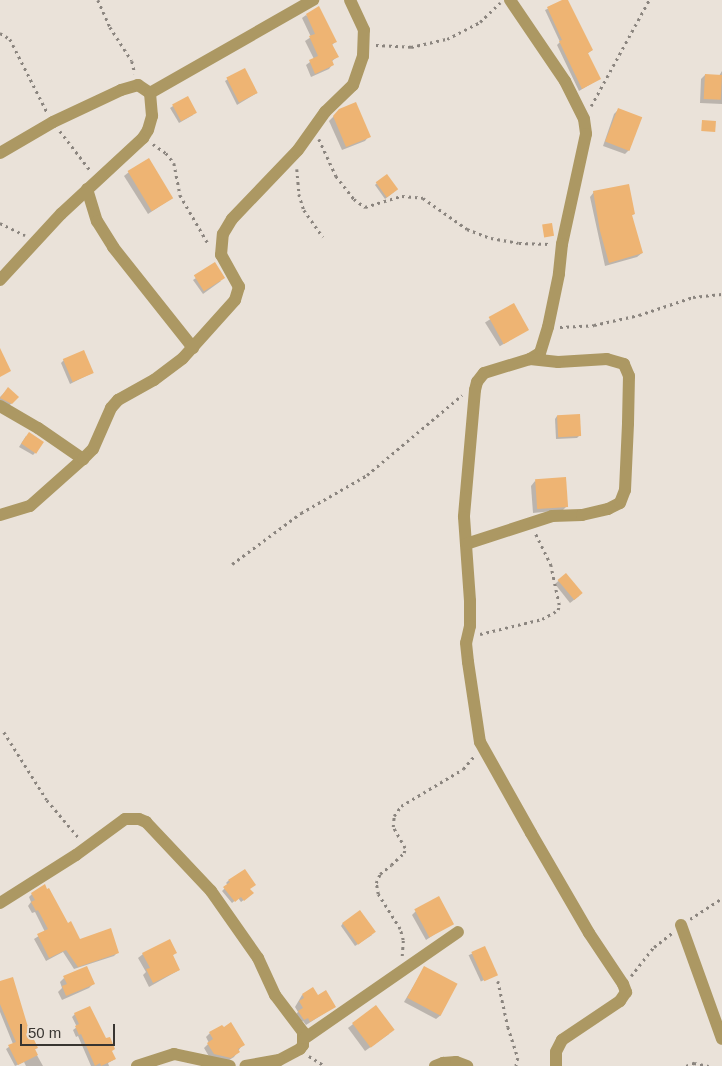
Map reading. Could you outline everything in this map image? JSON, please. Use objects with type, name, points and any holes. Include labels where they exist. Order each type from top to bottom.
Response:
[{"type":"street","points":[[150,93],[313,0]]},
{"type":"street","points":[[0,515],[30,506],[83,459],[93,449],[111,408],[118,400],[154,380],[193,348],[236,300],[240,292],[237,281],[221,255],[220,242],[227,225],[298,150],[325,112],[353,85],[361,64],[364,30],[350,0]]},
{"type":"street","points":[[510,0],[565,81],[584,119],[586,134],[562,244],[559,274],[548,327],[540,353],[530,359],[484,373],[477,382],[464,517],[470,601],[470,626],[466,643],[480,742],[589,933],[623,984],[626,992],[620,1001],[562,1040],[556,1052],[556,1066]]},
{"type":"street","points":[[0,153],[52,122],[121,90],[138,85],[150,93]]},
{"type":"street","points":[[0,280],[60,214],[143,138],[148,130],[152,116],[150,93]]},
{"type":"street","points":[[87,189],[97,221],[112,247],[193,348]]},
{"type":"street","points":[[466,544],[552,516],[582,515],[608,509],[620,503],[625,490],[629,376],[624,364],[618,360],[607,359],[558,362],[530,359]]},
{"type":"street","points":[[0,406],[38,428],[83,459]]},
{"type":"street","points":[[0,903],[125,819],[139,818],[146,822],[211,890],[246,939],[275,995],[288,1014],[301,1028],[302,1043]]},
{"type":"street","points":[[681,924],[722,1040]]},
{"type":"street","points":[[246,1066],[279,1060],[458,932]]},
{"type":"street","points":[[137,1066],[174,1054],[230,1066]]},
{"type":"street","points":[[435,1066],[456,1062],[467,1066]]},
{"type":"path","points":[[98,0],[110,27],[132,62],[138,85]]},
{"type":"path","points":[[363,44],[392,48],[411,47],[447,39],[480,22],[503,0]]},
{"type":"path","points":[[584,119],[649,0]]},
{"type":"path","points":[[0,33],[10,39],[52,122],[98,179]]},
{"type":"path","points":[[313,128],[336,176],[354,199],[365,206],[402,196],[423,198],[467,229],[491,238],[519,243],[562,244]]},
{"type":"path","points":[[143,138],[166,153],[174,163],[180,195],[212,249],[221,255]]},
{"type":"path","points":[[298,150],[296,173],[299,194],[304,210],[323,237]]},
{"type":"path","points":[[0,223],[38,240]]},
{"type":"path","points":[[548,327],[594,325],[639,315],[693,297],[722,294]]},
{"type":"path","points":[[232,564],[301,513],[368,476],[477,382]]},
{"type":"path","points":[[466,643],[481,633],[542,619],[558,610],[559,605],[548,556],[530,523]]},
{"type":"path","points":[[4,732],[47,800],[87,846]]},
{"type":"path","points":[[396,976],[402,954],[403,940],[392,912],[378,894],[376,883],[380,874],[404,853],[405,848],[393,827],[394,816],[401,806],[463,769],[477,751],[480,742]]},
{"type":"path","points":[[623,984],[654,947],[681,924],[722,898]]},
{"type":"path","points":[[498,981],[508,1027],[518,1058],[516,1066]]},
{"type":"path","points":[[302,1043],[325,1066]]},
{"type":"path","points":[[686,1066],[694,1063],[709,1066]]},
{"type":"building","points":[[562,0],[568,0],[593,50],[588,53],[601,79],[582,89],[559,41],[562,40],[547,7]]},
{"type":"building","points":[[319,6],[337,42],[332,44],[339,57],[332,60],[334,65],[315,74],[309,60],[318,56],[309,36],[315,34],[306,14]]},
{"type":"building","points":[[245,68],[258,93],[239,102],[226,78]]},
{"type":"building","points":[[705,74],[722,75],[721,100],[704,99]]},
{"type":"building","points":[[188,96],[197,113],[181,121],[172,104]]},
{"type":"building","points":[[356,102],[371,137],[346,147],[333,116],[339,109]]},
{"type":"building","points":[[618,108],[642,117],[629,151],[605,142]]},
{"type":"building","points":[[702,120],[716,121],[715,132],[701,131]]},
{"type":"building","points":[[149,158],[173,198],[152,211],[128,171]]},
{"type":"building","points":[[387,174],[398,189],[387,198],[376,182]]},
{"type":"building","points":[[629,184],[635,214],[632,215],[643,253],[609,263],[600,231],[593,191]]},
{"type":"building","points":[[552,223],[554,236],[544,237],[542,225]]},
{"type":"building","points":[[215,262],[225,278],[204,291],[194,275]]},
{"type":"building","points":[[514,303],[529,330],[504,344],[489,317]]},
{"type":"building","points":[[0,348],[11,371],[0,377]]},
{"type":"building","points":[[84,350],[94,373],[73,382],[63,359]]},
{"type":"building","points":[[8,387],[19,397],[12,404],[0,398]]},
{"type":"building","points":[[580,414],[581,436],[558,437],[557,415]]},
{"type":"building","points":[[29,432],[44,442],[36,454],[21,444]]},
{"type":"building","points":[[566,477],[568,507],[537,509],[535,479]]},
{"type":"building","points":[[566,573],[583,593],[574,600],[558,580]]},
{"type":"building","points":[[245,869],[256,885],[250,889],[254,893],[244,901],[241,897],[235,902],[223,887],[230,882],[228,880]]},
{"type":"building","points":[[45,884],[68,923],[71,921],[80,939],[111,928],[119,953],[78,967],[66,950],[49,958],[37,934],[48,929],[38,910],[36,911],[31,902],[35,900],[31,893]]},
{"type":"building","points":[[439,896],[454,924],[429,937],[414,909]]},
{"type":"building","points":[[360,910],[376,932],[358,945],[342,923]]},
{"type":"building","points":[[170,939],[177,953],[173,955],[180,970],[153,983],[146,969],[150,968],[142,953]]},
{"type":"building","points":[[485,946],[498,975],[484,981],[471,952]]},
{"type":"building","points":[[87,966],[95,984],[66,996],[62,986],[67,984],[63,976]]},
{"type":"building","points":[[424,966],[458,984],[441,1016],[407,998]]},
{"type":"building","points":[[13,977],[28,1027],[38,1048],[35,1049],[38,1055],[18,1065],[8,1045],[16,1042],[0,1004],[0,981]]},
{"type":"building","points":[[313,987],[318,995],[326,990],[336,1007],[310,1022],[308,1018],[304,1020],[298,1011],[303,1008],[299,1001],[304,998],[302,994]]},
{"type":"building","points":[[376,1005],[395,1030],[371,1048],[352,1023]]},
{"type":"building","points":[[90,1006],[106,1038],[110,1037],[115,1049],[112,1051],[116,1059],[101,1066],[100,1063],[95,1066],[81,1034],[79,1035],[75,1026],[79,1024],[74,1013]]},
{"type":"building","points":[[231,1022],[245,1045],[238,1049],[240,1052],[231,1058],[214,1054],[207,1043],[213,1039],[209,1032],[222,1025],[224,1027]]}]
